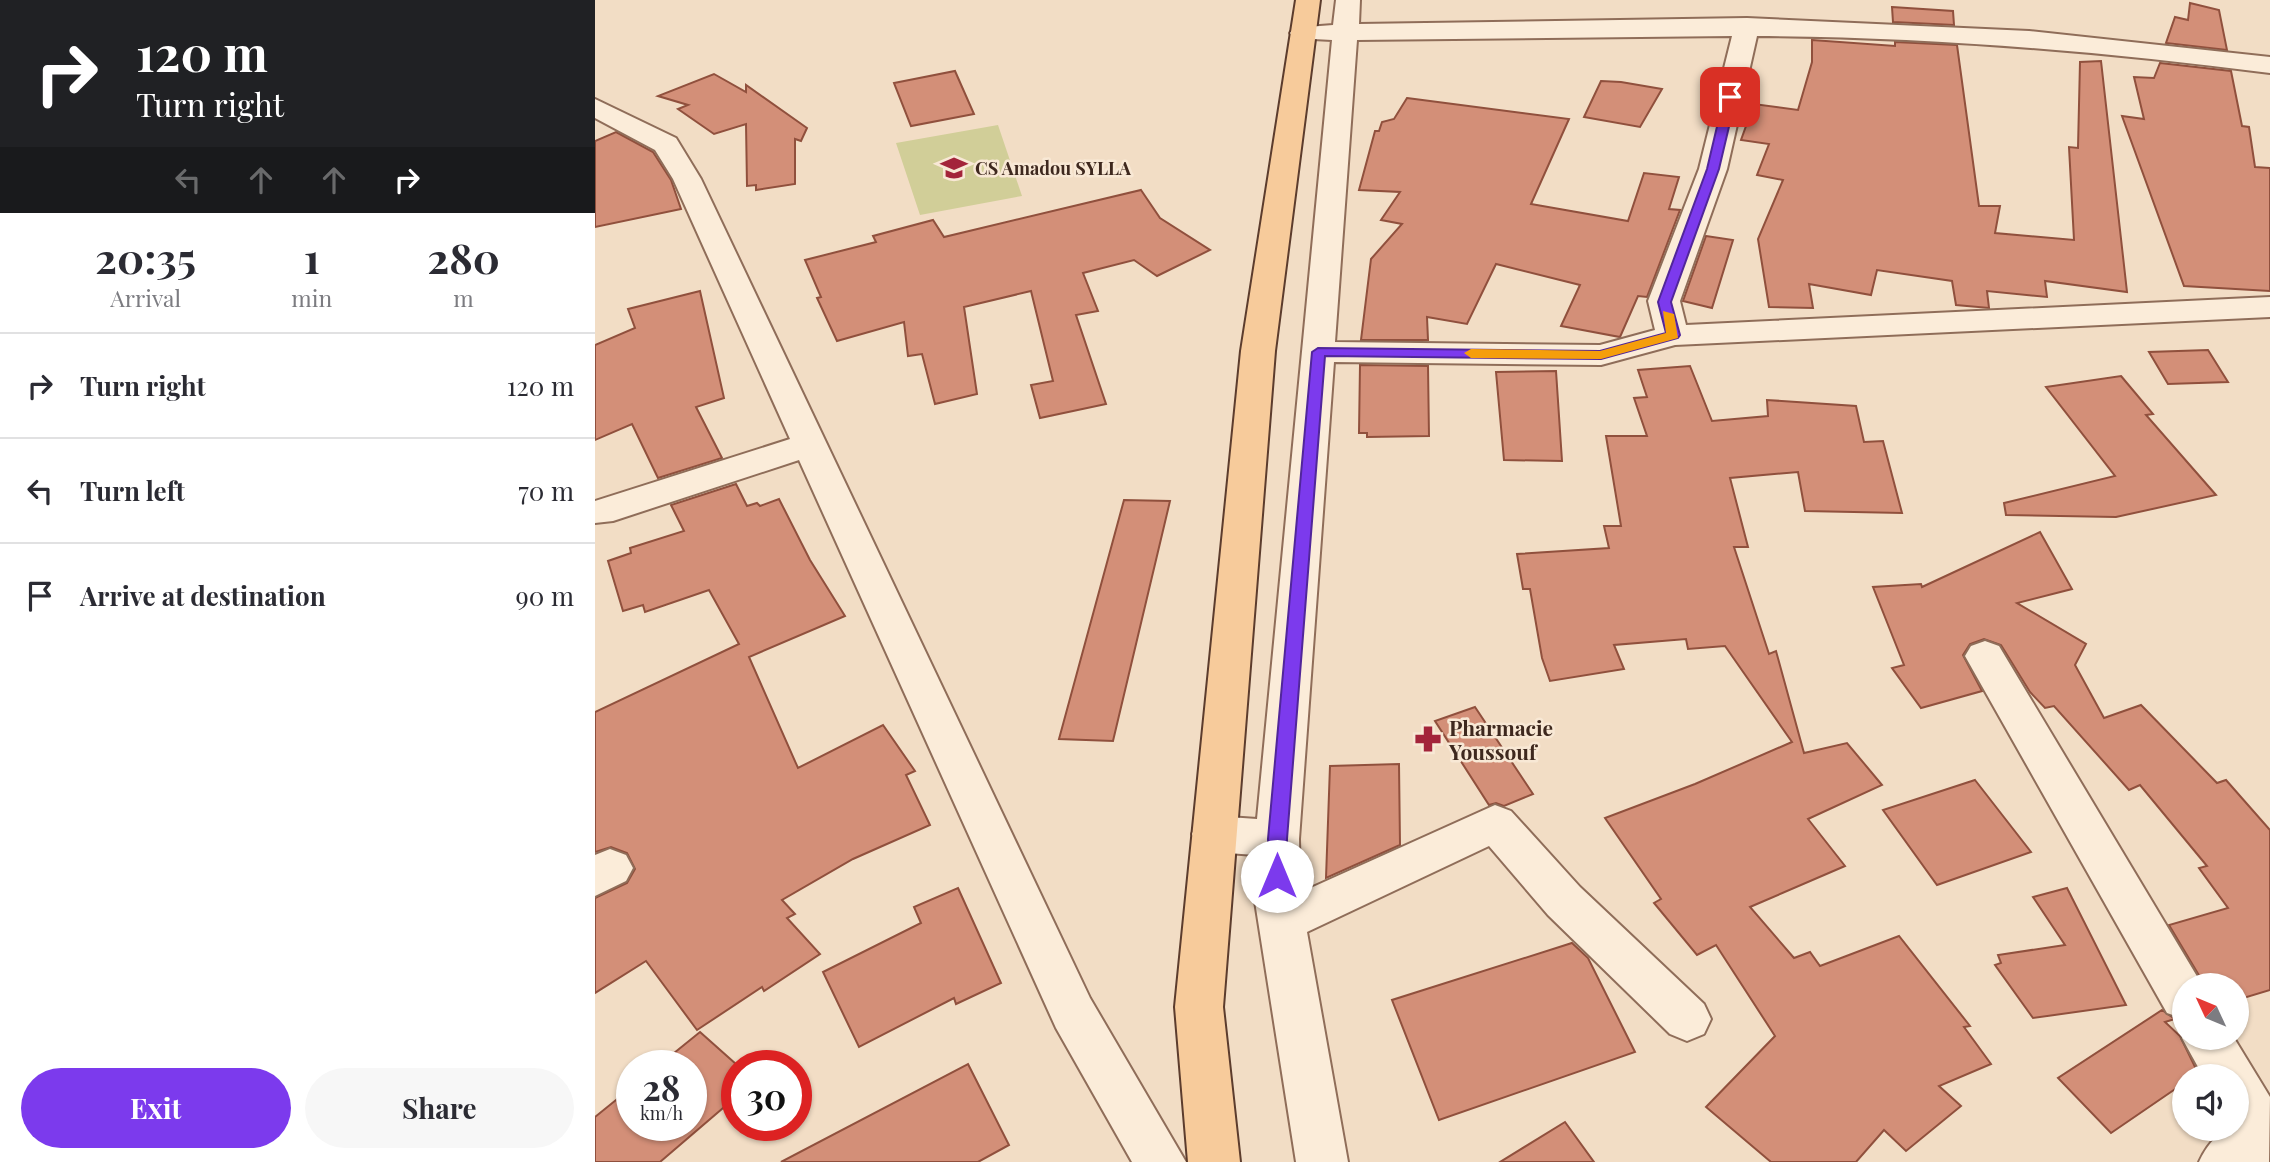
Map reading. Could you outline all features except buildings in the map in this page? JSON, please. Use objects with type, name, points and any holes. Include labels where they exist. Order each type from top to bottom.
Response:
[{"type":"main road","points":[[1214,1162],[1199,1007],[1258,351],[1305,17]]},
{"type":"street","points":[[1322,1162],[1277,895],[1277,839],[1347,16]]},
{"type":"street","points":[[1305,17],[1747,26],[2014,37],[2181,52],[2270,65]]},
{"type":"street","points":[[1673,335],[1664,302],[1713,169],[1747,26]]},
{"type":"street","points":[[595,107],[666,144],[687,178],[1073,1013],[1160,1162]]},
{"type":"street","points":[[1289,137],[1336,138]]},
{"type":"street","points":[[1318,352],[1601,355],[1673,335],[2270,307]]},
{"type":"street","points":[[600,512],[810,445]]},
{"type":"street","points":[[1985,656],[2172,977]]},
{"type":"street","points":[[1277,895],[1299,915],[1495,823],[1564,901],[1687,1019]]},
{"type":"street","points":[[1214,834],[1277,839]]},
{"type":"shaded area","points":[[998,125],[1022,196],[920,215],[896,143]]},
{"type":"slow traffic","points":[[1471,353],[1601,355],[1673,335],[1668,314]]},
{"type":"place","name":"CS Amadou SYLLA","points":[[954,168]]},
{"type":"place","name":"Pharmacie Youssouf","points":[[1428,739]]},
{"type":"route","points":[[1277,876],[1277,839],[1318,352],[1601,355],[1673,335],[1664,302],[1713,169],[1730,97]]}]
